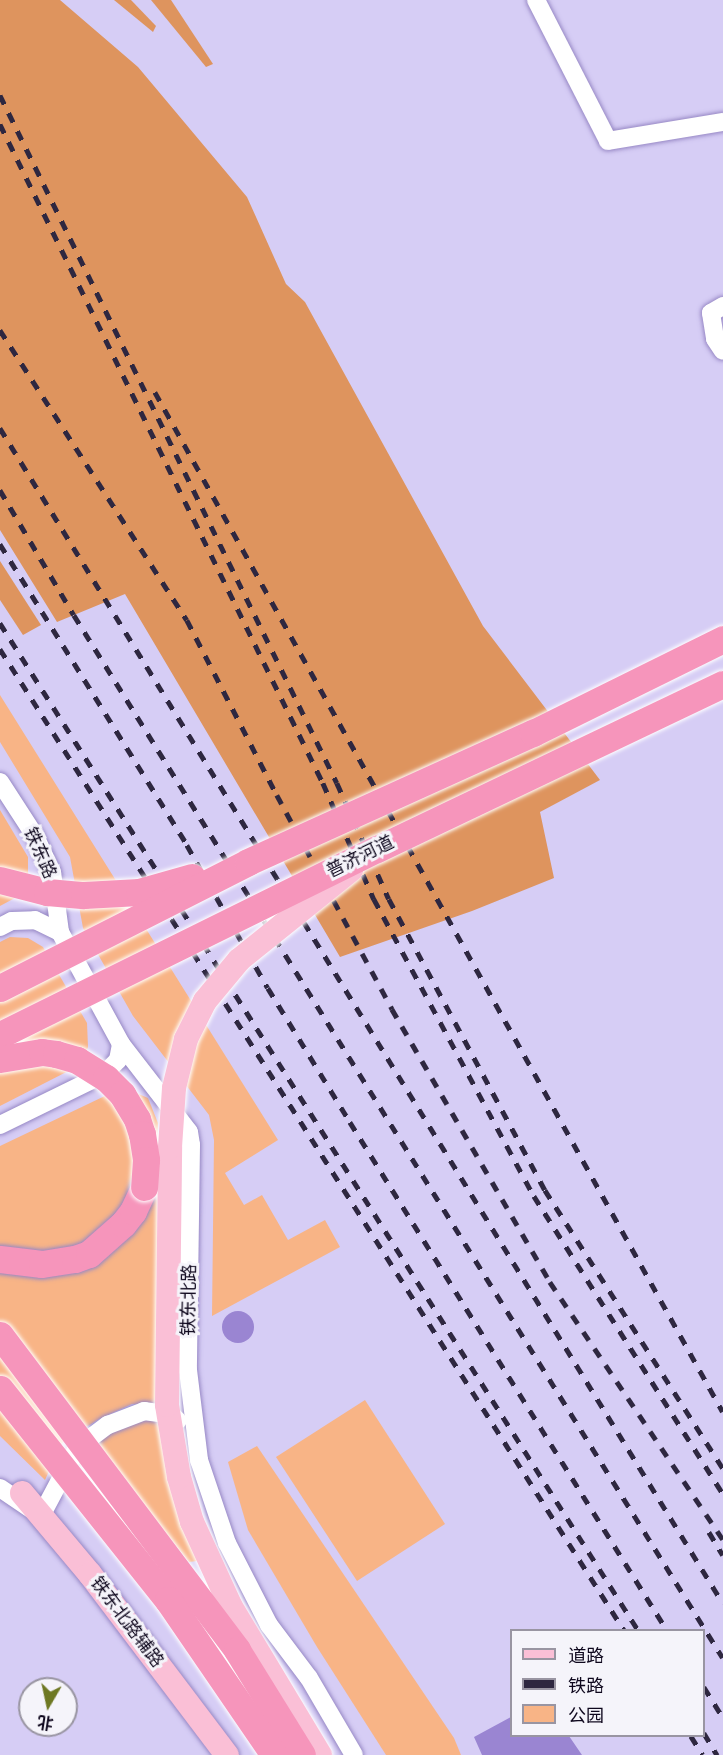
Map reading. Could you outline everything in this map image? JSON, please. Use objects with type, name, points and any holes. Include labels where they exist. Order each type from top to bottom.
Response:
[{"type":"highway","points":[[0,988],[248,862],[533,733],[723,639]]},
{"type":"highway","name":"普济河道","points":[[0,1035],[377,849],[723,684]]},
{"type":"highway","points":[[0,880],[47,892],[113,894],[139,892],[248,862]]},
{"type":"highway","points":[[0,1059],[42,1052],[66,1056],[97,1071],[122,1094],[137,1119],[146,1160],[144,1187],[133,1210],[114,1234],[89,1254],[75,1259],[42,1264],[13,1263],[0,1259]]},
{"type":"highway","points":[[0,1335],[237,1650],[302,1755]]},
{"type":"highway","points":[[0,1389],[168,1600],[274,1755]]},
{"type":"main road","points":[[320,1755],[231,1607],[192,1522],[179,1477],[167,1405],[170,1147],[174,1088],[186,1039],[205,1001],[239,960],[377,849]]},
{"type":"main road","name":"铁东北路辅路","points":[[11,1490],[41,1516],[90,1574],[227,1755]]},
{"type":"street","points":[[536,0],[608,141],[723,122]]},
{"type":"street","points":[[723,306],[711,313],[715,339],[723,351]]},
{"type":"street","name":"铁东路","points":[[0,782],[35,836],[52,872],[60,932]]},
{"type":"street","points":[[0,927],[12,921],[35,920],[60,932]]},
{"type":"street","name":"铁东北路","points":[[60,932],[121,1044],[189,1132],[191,1157],[188,1371],[199,1460],[227,1543],[269,1624],[309,1678],[354,1755]]},
{"type":"street","points":[[0,1125],[104,1074],[118,1060],[121,1044]]},
{"type":"street","points":[[41,1516],[77,1448],[108,1425],[144,1411],[172,1414],[197,1442]]},
{"type":"street","points":[[0,1474],[11,1490]]},
{"type":"green space","points":[[0,695],[278,1140],[225,1173],[244,1205],[262,1195],[288,1240],[325,1220],[340,1247],[212,1316],[214,1140],[209,1115],[133,1016],[83,928],[70,857],[0,742]]},
{"type":"green space","points":[[0,810],[28,857],[28,891],[0,906]]},
{"type":"green space","points":[[10,937],[28,938],[43,947],[87,1023],[88,1047],[82,1064],[0,1106],[0,942]]},
{"type":"green space","points":[[129,1090],[148,1098],[158,1123],[156,1405],[132,1404],[99,1419],[62,1443],[45,1480],[0,1436],[0,1146],[109,1094]]},
{"type":"green space","points":[[365,1400],[445,1524],[357,1581],[276,1457]]},
{"type":"green space","points":[[157,1417],[176,1509],[197,1561],[189,1562],[94,1442],[123,1425]]},
{"type":"green space","points":[[257,1446],[454,1738],[461,1755],[386,1755],[317,1647],[248,1530],[228,1462]]},
{"type":"shaded area","points":[[0,0],[60,0],[138,67],[247,197],[286,284],[305,302],[483,626],[600,780],[540,812],[554,878],[472,911],[340,957],[125,594],[57,622],[0,530]]},
{"type":"shaded area","points":[[114,0],[131,0],[156,26],[153,32]]},
{"type":"shaded area","points":[[151,0],[171,0],[213,64],[206,67]]},
{"type":"shaded area","points":[[0,561],[41,625],[23,635],[0,600]]},
{"type":"shaded area","points":[[238,1311],[249,1316],[254,1327],[249,1338],[238,1343],[227,1338],[222,1327],[227,1316]]},
{"type":"shaded area","points":[[510,1718],[510,1737],[570,1737],[582,1755],[482,1755],[474,1737]]},
{"type":"railway","points":[[0,95],[337,783],[389,899],[545,1190],[723,1468]]},
{"type":"railway","points":[[0,124],[323,783],[374,899],[534,1196],[723,1494]]},
{"type":"railway","points":[[0,330],[187,620],[277,795],[392,1009],[550,1282],[723,1539]]},
{"type":"railway","points":[[155,392],[723,1412]]},
{"type":"railway","points":[[0,428],[723,1603]]},
{"type":"railway","points":[[0,490],[74,615],[705,1629]]},
{"type":"railway","points":[[0,544],[187,845],[268,988],[350,1122],[666,1629]]},
{"type":"railway","points":[[0,623],[637,1629]]},
{"type":"railway","points":[[0,649],[623,1629]]},
{"type":"railway","points":[[709,1532],[723,1555]]},
{"type":"railway","points":[[705,1629],[723,1658]]},
{"type":"railway","points":[[705,1689],[723,1718]]},
{"type":"railway","points":[[705,1735],[717,1755]]},
{"type":"railway","points":[[692,1737],[703,1755]]}]
